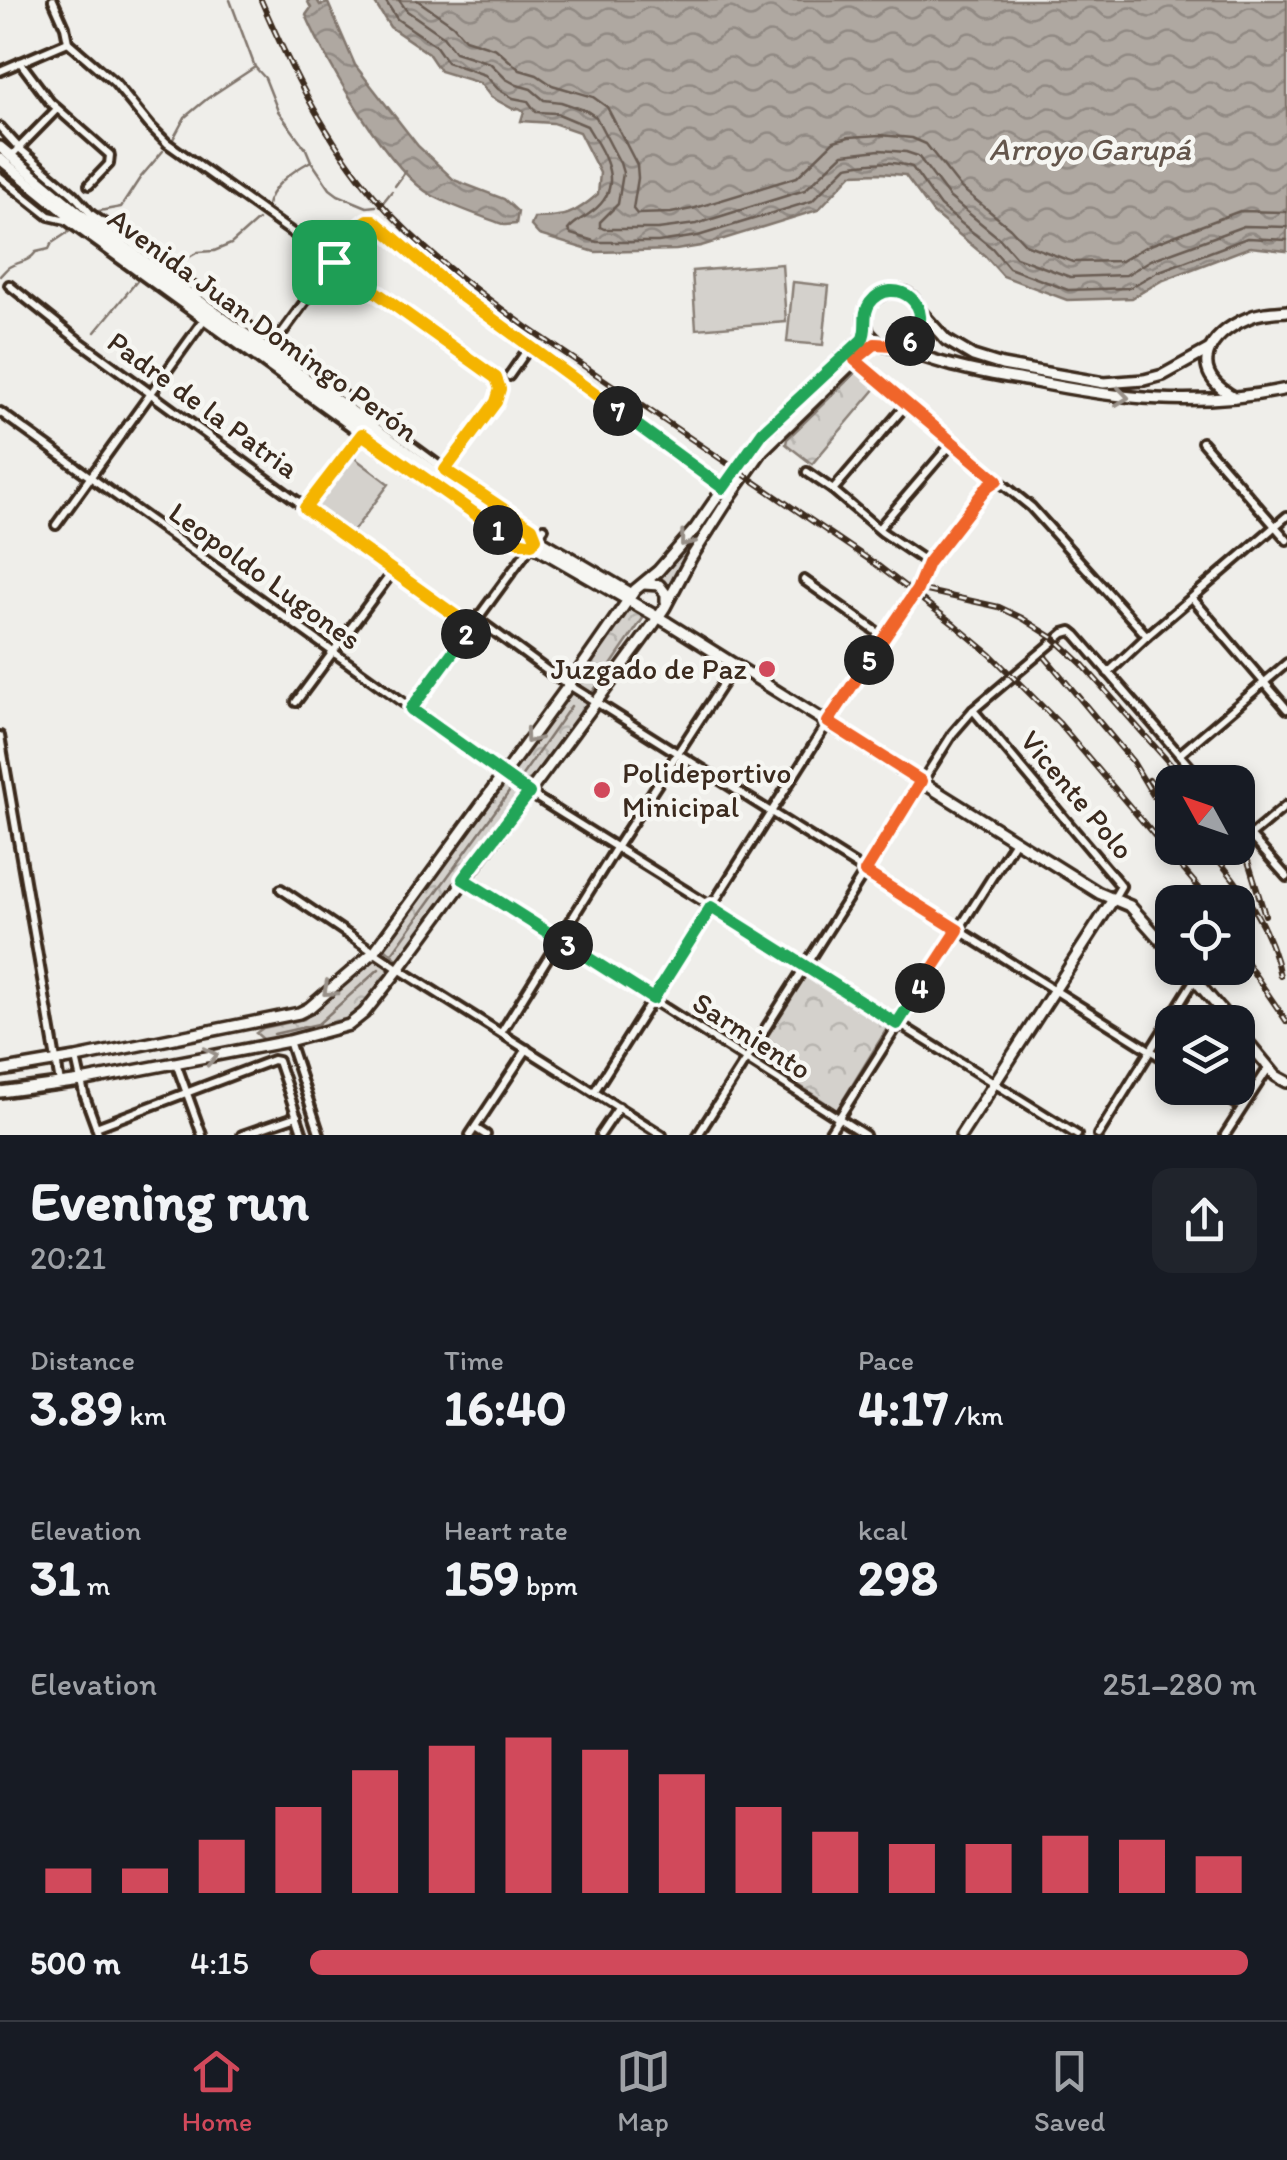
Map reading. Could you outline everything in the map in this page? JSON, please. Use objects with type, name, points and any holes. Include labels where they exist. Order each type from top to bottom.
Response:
[{"type":"main road","name":"Avenida Juan Domingo Perón","points":[[0,147],[4,162],[80,224],[437,482],[630,597],[657,618],[1114,898]]},
{"type":"main road","points":[[0,1092],[81,1082],[290,1041],[358,1020],[657,618],[756,441],[866,334],[870,302],[886,292],[902,292],[916,302],[946,340],[973,356],[1002,365],[1117,383],[1163,375],[1210,348],[1220,336],[1248,318],[1287,311]]},
{"type":"main road","points":[[0,1071],[309,1008],[374,952],[630,597],[670,558],[772,440],[855,360],[871,346],[906,343],[917,333],[920,310]]},
{"type":"main road","points":[[867,328],[874,339],[886,345],[956,366],[1091,393],[1187,401],[1236,399],[1287,389]]},
{"type":"main road","points":[[1210,348],[1206,368],[1209,377],[1236,399]]},
{"type":"main road","points":[[641,585],[660,585],[666,594],[666,604]]},
{"type":"main road","points":[[961,1135],[1114,898]]},
{"type":"main road","name":"Vicente Polo","points":[[1114,898],[1130,906],[1155,934]]},
{"type":"main road","points":[[1200,985],[1217,1005]]},
{"type":"main road","points":[[1255,1051],[1276,1076],[1287,1082]]},
{"type":"street","points":[[53,0],[68,42],[115,82],[167,144],[496,378],[500,389],[496,402],[445,470]]},
{"type":"street","points":[[0,71],[68,42]]},
{"type":"street","points":[[20,62],[57,109],[110,155],[110,164],[89,185]]},
{"type":"street","points":[[4,162],[57,109]]},
{"type":"street","points":[[0,127],[91,214],[445,470],[532,528],[534,541]]},
{"type":"street","points":[[0,177],[49,216],[66,220],[484,521],[517,541],[534,541]]},
{"type":"street","points":[[274,344],[362,224],[373,220],[460,295],[728,491]]},
{"type":"street","name":"Padre de la Patria","points":[[9,285],[78,342],[470,628]]},
{"type":"street","points":[[56,524],[203,320]]},
{"type":"street","points":[[509,376],[530,346]]},
{"type":"street","points":[[855,360],[1031,508],[1147,636]]},
{"type":"street","points":[[833,490],[906,405]]},
{"type":"street","name":"Leopoldo Lugones","points":[[0,412],[529,793],[1077,1135]]},
{"type":"street","points":[[305,508],[362,434]]},
{"type":"street","points":[[1202,442],[1287,540]]},
{"type":"street","points":[[879,528],[952,443]]},
{"type":"street","points":[[807,472],[928,563]]},
{"type":"street","points":[[594,1092],[828,722],[917,590],[928,563],[988,486],[997,480]]},
{"type":"street","points":[[1108,672],[1287,516]]},
{"type":"street","points":[[411,709],[544,528]]},
{"type":"street","points":[[296,702],[393,572]]},
{"type":"street","points":[[804,580],[884,637]]},
{"type":"street","points":[[1192,598],[1287,709]]},
{"type":"street","points":[[477,619],[595,702],[1155,1053]]},
{"type":"street","points":[[698,1135],[953,733],[973,710],[1055,639],[1070,631],[1188,765]]},
{"type":"street","points":[[1179,755],[1287,663]]},
{"type":"street","points":[[501,1033],[735,665]]},
{"type":"street","name":"Vicente Polo","points":[[973,710],[1121,886],[1114,898]]},
{"type":"street","points":[[0,736],[60,1083]]},
{"type":"street","points":[[1255,832],[1287,805]]},
{"type":"street","points":[[828,1135],[1016,840]]},
{"type":"street","points":[[1255,842],[1287,878]]},
{"type":"street","name":"Sarmiento","points":[[463,879],[865,1135]]},
{"type":"street","points":[[281,888],[399,969],[662,1135]]},
{"type":"street","points":[[1098,1135],[1191,985]]},
{"type":"street","points":[[290,1041],[320,1135]]},
{"type":"street","points":[[486,1135],[473,1131],[526,1049]]},
{"type":"street","points":[[76,1058],[98,1131],[186,1092],[273,1060],[278,1061],[303,1135]]},
{"type":"street","points":[[176,1062],[202,1135]]},
{"type":"street","points":[[1225,1135],[1268,1067]]},
{"type":"street","points":[[600,1135],[618,1107]]},
{"type":"street","points":[[242,1135],[297,1116]]},
{"type":"green space","points":[[782,264],[786,322],[696,329],[692,271]]},
{"type":"green space","points":[[793,282],[829,286],[823,345],[787,342]]},
{"type":"green space","points":[[857,371],[877,387],[812,464],[786,444],[787,439]]},
{"type":"green space","points":[[352,456],[389,484],[351,534],[315,506]]},
{"type":"green space","points":[[716,504],[719,506],[667,590],[653,580]]},
{"type":"green space","points":[[629,607],[644,617],[592,693],[577,683]]},
{"type":"green space","points":[[575,693],[586,705],[531,779],[524,782],[513,774],[512,768],[569,694]]},
{"type":"green space","points":[[509,781],[520,788],[521,796],[405,954],[397,959],[385,943],[502,785]]},
{"type":"green space","points":[[378,957],[391,967],[391,972],[357,1016],[274,1042],[256,1033],[304,1019],[372,958]]},
{"type":"green space","points":[[804,975],[888,1027],[837,1110],[754,1056]]},
{"type":"water","points":[[307,0],[317,0],[320,5],[328,3],[355,65],[418,146],[454,180],[504,199],[518,212],[516,224],[505,225],[433,196],[398,164],[361,114],[329,60],[306,15],[311,8]]},
{"type":"water","name":"Arroyo Garupá","points":[[373,0],[1287,0],[1287,251],[1250,247],[1161,281],[1132,298],[1067,300],[1003,276],[933,213],[905,175],[880,173],[852,174],[818,210],[701,246],[595,252],[539,235],[531,226],[534,218],[569,213],[598,194],[600,173],[579,132],[553,123],[521,121],[524,111],[491,97],[480,83],[440,71],[428,53],[390,27]]},
{"type":"waterway","points":[[230,0],[255,67],[311,161]]},
{"type":"waterway","points":[[172,141],[185,117],[255,67]]},
{"type":"waterway","points":[[94,212],[121,207],[163,151]]},
{"type":"waterway","points":[[266,209],[277,187],[311,161],[338,195],[367,207],[376,206]]},
{"type":"waterway","points":[[395,186],[406,171]]},
{"type":"waterway","points":[[384,201],[392,191]]},
{"type":"waterway","points":[[167,264],[231,244],[258,220]]},
{"type":"waterway","points":[[0,276],[8,267],[49,249],[70,231]]},
{"type":"waterway","points":[[95,332],[137,281]]},
{"type":"waterway","points":[[521,777],[571,706]]},
{"type":"waterway","points":[[393,952],[509,792]]},
{"type":"waterway","points":[[274,1034],[318,1024],[379,969]]},
{"type":"railway","points":[[261,0],[297,78],[326,128],[358,176],[411,234],[528,328],[877,565],[955,625],[1059,723],[1197,885]]},
{"type":"railway","points":[[927,591],[999,607],[1055,639],[1171,765]]},
{"type":"railway","points":[[1045,657],[1133,762],[1154,797]]},
{"type":"railway","points":[[1149,780],[1155,787]]},
{"type":"railway","points":[[1222,865],[1253,907],[1280,976]]},
{"type":"railway","points":[[1249,865],[1265,915]]},
{"type":"railway","points":[[1255,975],[1287,1022]]},
{"type":"place","name":"Juzgado de Paz","points":[[767,669]]},
{"type":"place","name":"Polideportivo Minicipal","points":[[602,790]]},
{"type":"route","points":[[373,220],[460,295],[723,488],[763,432],[862,340],[870,302],[894,291],[916,302],[920,326],[911,340],[901,345],[875,344],[855,360],[997,480],[988,486],[928,563],[917,590],[828,722],[921,781],[865,872],[958,930],[897,1024],[711,907],[653,999],[463,879],[529,793],[411,709],[470,628],[305,508],[362,434],[517,541],[532,544],[536,538],[532,528],[445,470],[496,402],[500,389],[496,378],[334,262],[362,224],[373,220]]}]
